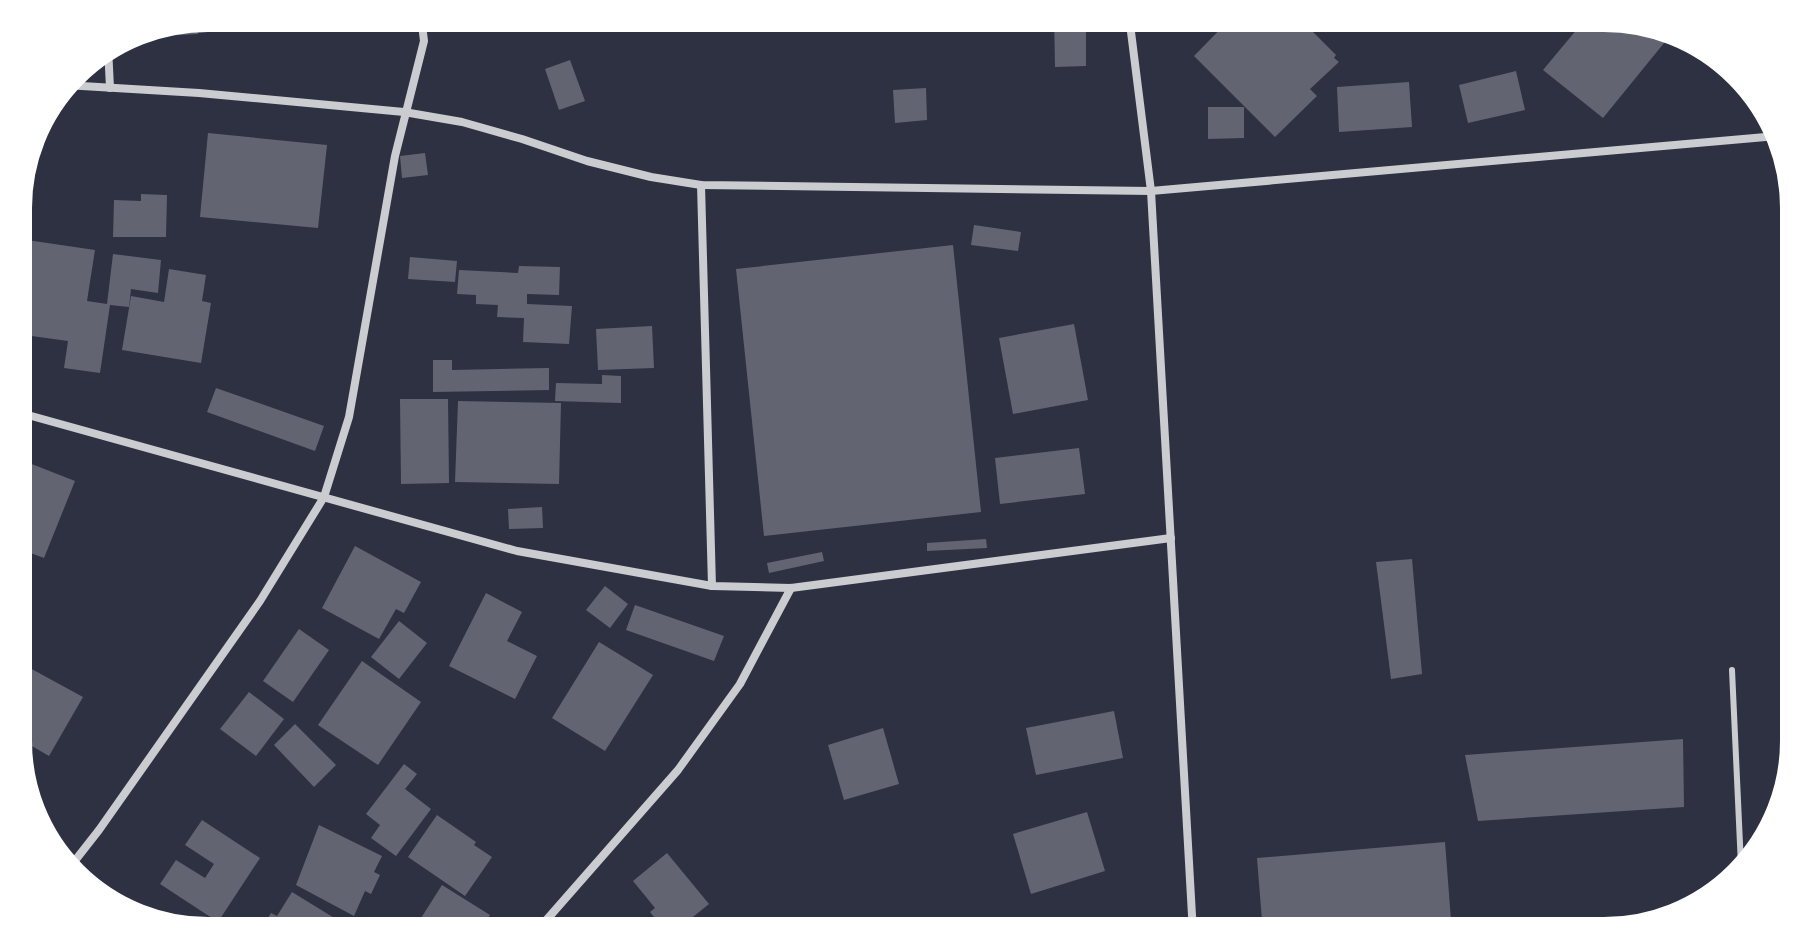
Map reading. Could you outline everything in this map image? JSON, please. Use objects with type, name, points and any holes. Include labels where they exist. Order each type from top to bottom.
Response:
[{"type":"street","points":[[76,860],[260,601],[324,497],[349,417],[404,112],[424,41],[423,30]]},
{"type":"street","points":[[1131,30],[1151,191],[1192,919]]},
{"type":"street","points":[[109,61],[110,88]]},
{"type":"street","points":[[79,86],[199,93],[404,112],[462,122],[587,161],[651,177],[701,185],[1151,191],[1767,137]]},
{"type":"street","points":[[701,185],[712,586]]},
{"type":"street","points":[[30,416],[517,551],[712,586],[791,588],[1171,538]]},
{"type":"street","points":[[547,919],[678,770],[740,684],[791,588]]},
{"type":"lane","points":[[1732,670],[1740,855]]},
{"type":"building","points":[[1054,30],[1086,30],[1086,66],[1055,67]]},
{"type":"building","points":[[1219,30],[1311,30],[1339,62],[1310,89],[1317,96],[1275,137],[1194,56]]},
{"type":"building","points":[[1576,30],[1627,32],[1666,41],[1603,118],[1543,70]]},
{"type":"building","points":[[198,31],[198,34],[164,36],[173,33]]},
{"type":"building","points":[[570,60],[585,101],[559,110],[545,69]]},
{"type":"building","points":[[1516,71],[1525,110],[1468,123],[1459,85]]},
{"type":"building","points":[[1409,82],[1412,127],[1339,132],[1337,87]]},
{"type":"building","points":[[926,88],[927,120],[895,123],[893,90]]},
{"type":"building","points":[[1208,107],[1244,107],[1244,138],[1208,139]]},
{"type":"building","points":[[208,133],[327,145],[318,228],[200,217]]},
{"type":"building","points":[[425,153],[428,175],[402,178],[400,156]]},
{"type":"building","points":[[141,194],[167,195],[166,237],[113,237],[114,200],[141,201]]},
{"type":"building","points":[[974,225],[1021,232],[1018,251],[971,245]]},
{"type":"building","points":[[30,240],[95,250],[87,301],[107,304],[113,254],[161,260],[158,293],[131,289],[129,307],[110,305],[100,373],[64,368],[68,341],[30,336]]},
{"type":"building","points":[[953,245],[981,512],[764,536],[736,269]]},
{"type":"building","points":[[410,257],[457,261],[455,282],[408,279]]},
{"type":"building","points":[[519,266],[560,267],[559,295],[527,294],[527,304],[572,306],[569,344],[523,342],[524,318],[497,317],[498,305],[476,304],[476,295],[457,294],[459,270],[518,273]]},
{"type":"building","points":[[169,269],[206,275],[202,301],[211,303],[201,363],[122,350],[131,296],[164,302]]},
{"type":"building","points":[[1074,324],[1088,400],[1013,414],[999,338]]},
{"type":"building","points":[[652,326],[654,368],[598,370],[596,329]]},
{"type":"building","points":[[433,360],[452,360],[452,370],[549,368],[549,390],[433,392]]},
{"type":"building","points":[[602,375],[621,376],[621,403],[555,401],[556,383],[602,384]]},
{"type":"building","points":[[216,388],[324,426],[315,451],[207,412]]},
{"type":"building","points":[[400,399],[448,399],[449,483],[401,484]]},
{"type":"building","points":[[458,401],[561,403],[559,484],[455,482]]},
{"type":"building","points":[[1079,448],[1085,494],[1000,504],[995,458]]},
{"type":"building","points":[[30,463],[75,481],[44,558],[30,553]]},
{"type":"building","points":[[542,507],[543,528],[509,529],[508,509]]},
{"type":"building","points":[[986,539],[987,548],[927,551],[927,543]]},
{"type":"building","points":[[355,546],[421,582],[404,613],[396,609],[379,639],[322,608]]},
{"type":"building","points":[[822,552],[824,561],[769,573],[767,563]]},
{"type":"building","points":[[1412,559],[1422,674],[1391,679],[1376,562]]},
{"type":"building","points":[[605,586],[628,604],[610,628],[586,610]]},
{"type":"building","points":[[486,593],[522,612],[507,641],[537,656],[515,699],[449,666]]},
{"type":"building","points":[[635,605],[724,636],[714,661],[626,630]]},
{"type":"building","points":[[399,621],[427,643],[399,679],[371,657]]},
{"type":"building","points":[[299,629],[329,650],[293,702],[263,681]]},
{"type":"building","points":[[599,642],[653,675],[605,751],[552,718]]},
{"type":"building","points":[[362,661],[421,702],[378,765],[318,725]]},
{"type":"building","points":[[30,668],[83,697],[49,756],[30,745]]},
{"type":"building","points":[[249,692],[284,719],[256,756],[220,729]]},
{"type":"building","points":[[1114,711],[1123,758],[1036,775],[1026,728]]},
{"type":"building","points":[[295,724],[336,765],[314,787],[274,745]]},
{"type":"building","points":[[883,728],[899,784],[844,800],[828,745]]},
{"type":"building","points":[[1683,739],[1684,807],[1478,821],[1465,755]]},
{"type":"building","points":[[404,764],[417,774],[405,789],[431,809],[396,856],[371,838],[380,825],[366,814]]},
{"type":"building","points":[[1087,812],[1105,871],[1031,894],[1013,834]]},
{"type":"building","points":[[437,815],[492,857],[465,896],[408,857]]},
{"type":"building","points":[[202,820],[260,858],[220,919],[213,919],[160,884],[176,860],[205,878],[214,864],[185,845]]},
{"type":"building","points":[[319,825],[382,856],[374,872],[380,875],[371,894],[365,891],[354,916],[296,885]]},
{"type":"building","points":[[1445,842],[1451,919],[1262,919],[1257,858]]},
{"type":"building","points":[[667,853],[709,904],[690,919],[656,919],[650,912],[655,908],[633,881]]},
{"type":"building","points":[[442,885],[490,915],[488,919],[420,919]]},
{"type":"building","points":[[292,892],[336,919],[267,919],[271,913],[277,916]]}]
